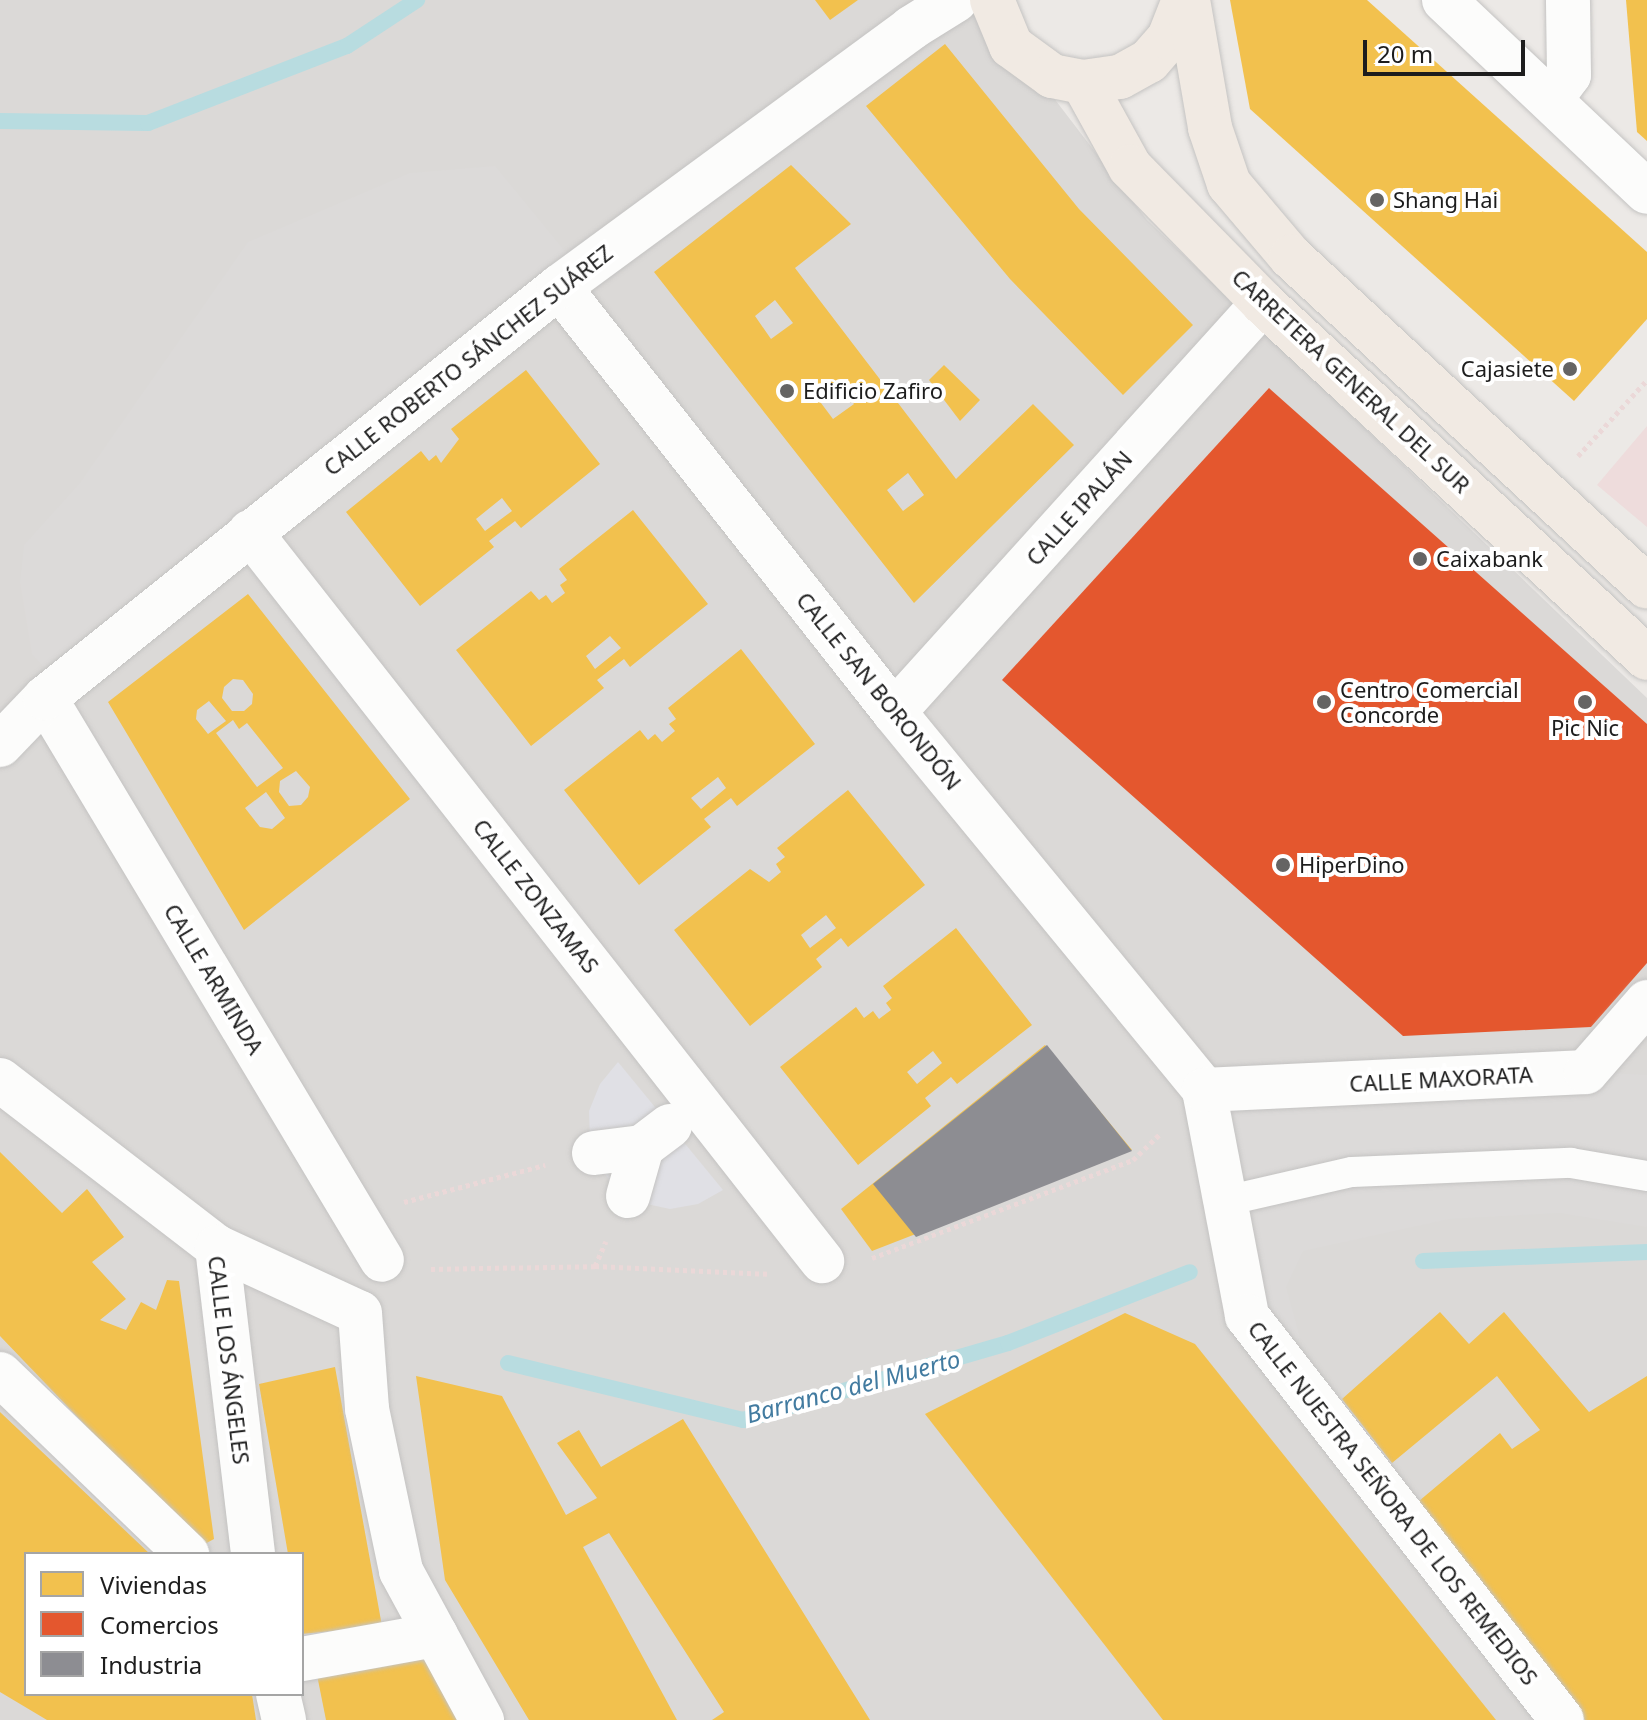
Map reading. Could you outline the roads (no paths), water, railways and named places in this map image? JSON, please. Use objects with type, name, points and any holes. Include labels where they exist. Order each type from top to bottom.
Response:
[{"type":"main road","points":[[992,0],[1011,46],[1052,76],[1083,82],[1120,77],[1149,61],[1169,38],[1186,0]]},
{"type":"main road","points":[[1186,0],[1210,128],[1229,184],[1291,257],[1647,587]]},
{"type":"main road","name":"CARRETERA GENERAL DEL SUR","points":[[1083,82],[1130,167],[1263,303],[1647,658]]},
{"type":"street","name":"CALLE ROBERTO SÁNCHEZ SUÁREZ","points":[[0,745],[45,698],[559,287],[911,28],[956,0]]},
{"type":"street","points":[[1444,0],[1552,98],[1647,192]]},
{"type":"street","points":[[1552,98],[1569,75],[1568,0]]},
{"type":"street","name":"CALLE SAN BORONDÓN","points":[[559,287],[894,712],[1204,1090]]},
{"type":"street","name":"CALLE IPALÁN","points":[[894,712],[1263,303]]},
{"type":"street","name":"CALLE ZONZAMAS","points":[[250,532],[822,1261]]},
{"type":"street","name":"CALLE ARMINDA","points":[[45,698],[382,1260]]},
{"type":"street","name":"CALLE MAXORATA","points":[[1204,1090],[1586,1072],[1647,1002]]},
{"type":"street","name":"CALLE LOS ÁNGELES","points":[[0,1080],[217,1247],[253,1552]]},
{"type":"street","name":"CALLE NUESTRA SEÑORA DE LOS REMEDIOS","points":[[1204,1090],[1247,1316],[1562,1720]]},
{"type":"street","points":[[594,1153],[656,1136],[628,1196]]},
{"type":"street","points":[[217,1247],[360,1313],[367,1409],[401,1571],[482,1720]]},
{"type":"street","points":[[0,1374],[185,1552]]},
{"type":"street","points":[[304,1659],[436,1635]]},
{"type":"street","points":[[278,1696],[284,1720]]},
{"type":"lane","points":[[1225,1201],[1352,1172],[1571,1163],[1647,1176]]},
{"type":"waterway","points":[[0,121],[148,123],[347,46],[417,0]]},
{"type":"waterway","points":[[1423,1261],[1647,1252]]},
{"type":"waterway","name":"Barranco del Muerto","points":[[508,1363],[743,1420],[1008,1343],[1190,1272]]},
{"type":"place","name":"Shang Hai","points":[[1377,200]]},
{"type":"place","name":"Cajasiete","points":[[1570,369]]},
{"type":"place","name":"Edificio Zafiro","points":[[787,391]]},
{"type":"place","name":"Caixabank","points":[[1420,559]]},
{"type":"place","name":"Centro Comercial Concorde","points":[[1324,702]]},
{"type":"place","name":"Pic Nic","points":[[1585,702]]},
{"type":"place","name":"HiperDino","points":[[1283,865]]}]
